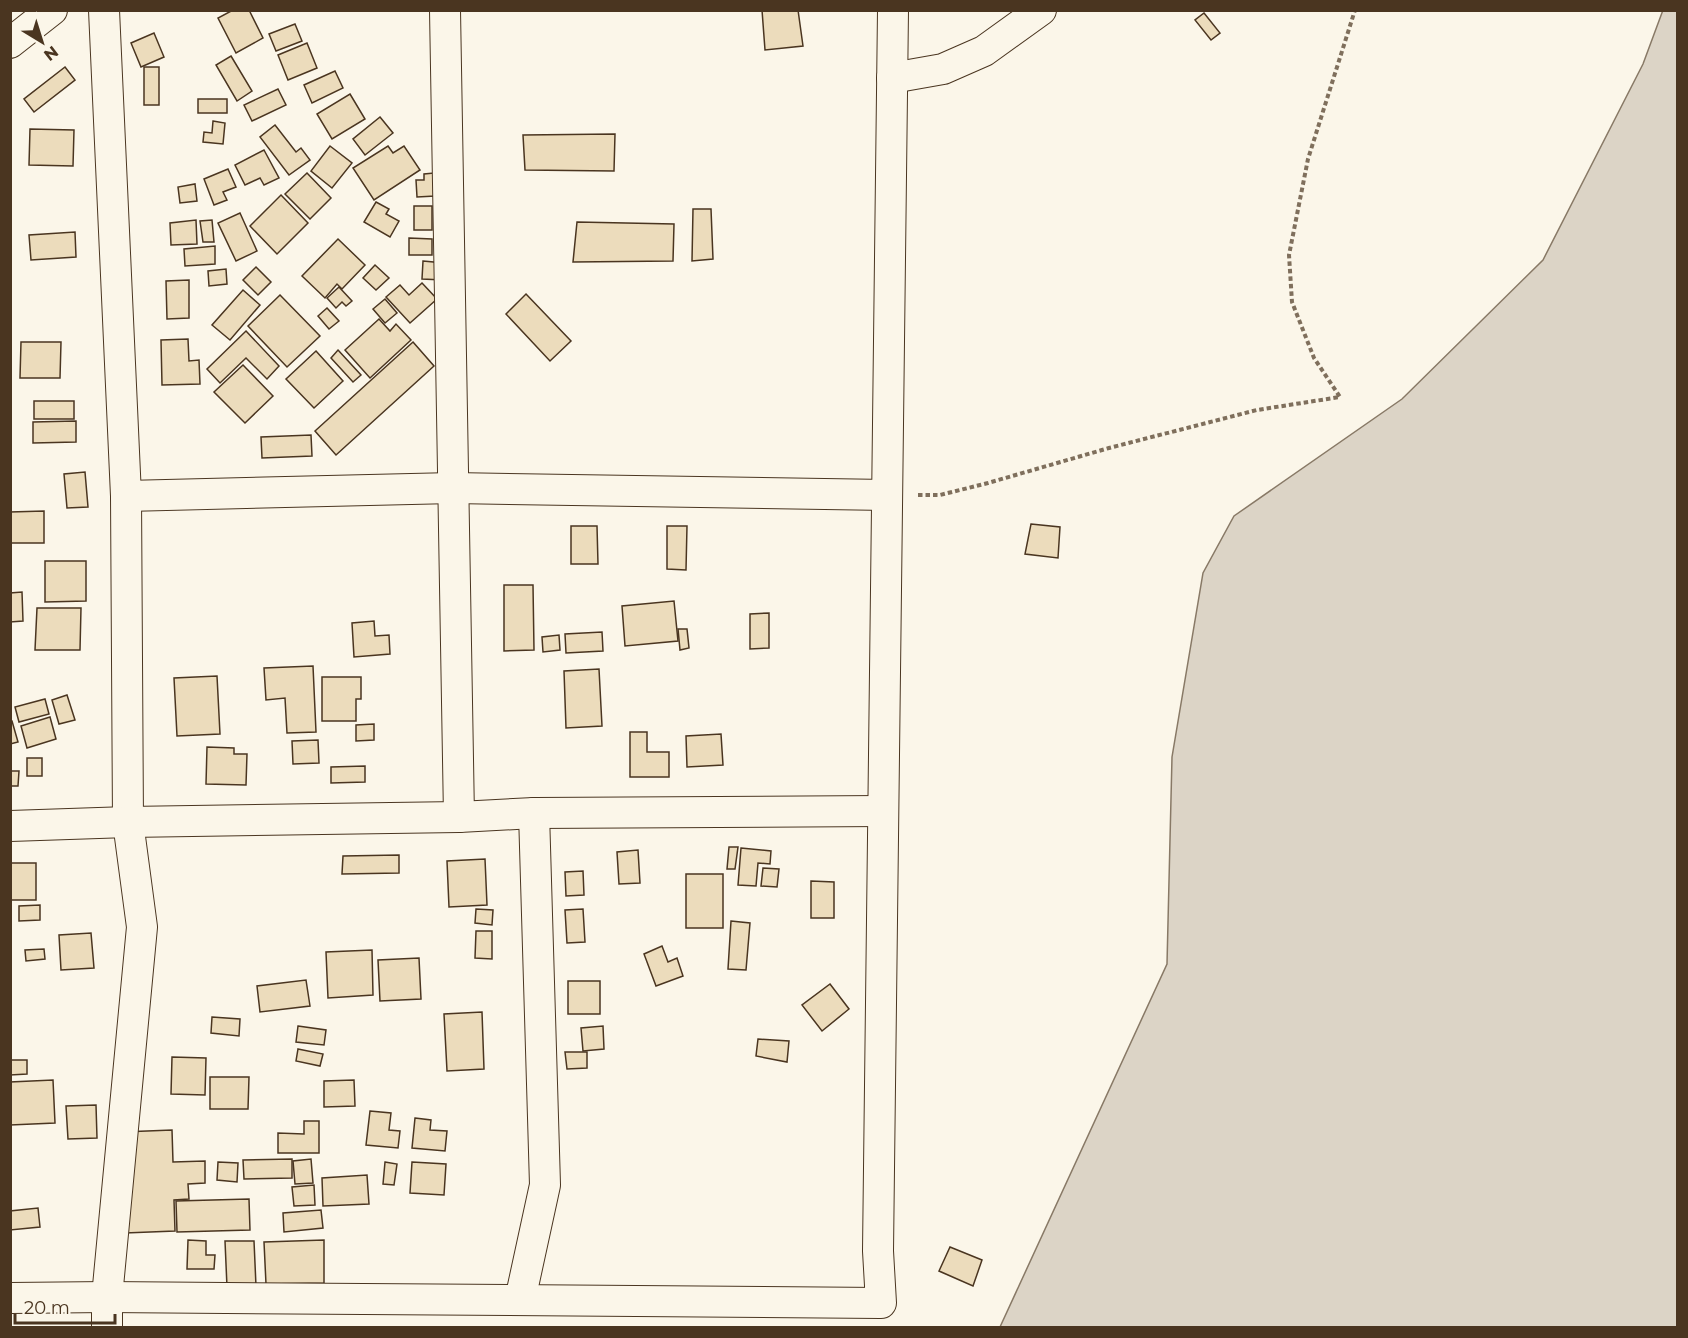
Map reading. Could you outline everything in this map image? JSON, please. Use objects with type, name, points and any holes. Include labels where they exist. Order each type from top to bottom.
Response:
[{"type":"street","points":[[10,43],[52,10]]},
{"type":"street","points":[[104,10],[126,496],[128,822],[142,927],[107,1297],[107,1328]]},
{"type":"street","points":[[445,10],[459,817]]},
{"type":"street","points":[[10,1298],[881,1302],[878,1251],[893,10]]},
{"type":"street","points":[[892,78],[943,69],[984,51],[1041,10]]},
{"type":"street","points":[[126,496],[453,488],[887,495]]},
{"type":"street","points":[[10,826],[459,817],[534,813],[884,811]]},
{"type":"street","points":[[520,1300],[545,1185],[534,813]]},
{"type":"path","points":[[887,495],[940,495],[1257,410],[1340,397],[1314,358],[1292,302],[1289,255],[1308,159],[1355,10]]},
{"type":"shaded area","points":[[1663,10],[1678,11],[1677,1327],[1000,1327],[1167,964],[1172,757],[1203,573],[1234,516],[1402,399],[1543,260],[1643,64]]},
{"type":"building","points":[[233,10],[249,10],[263,38],[236,53],[218,18]]},
{"type":"building","points":[[762,10],[798,10],[803,46],[765,50]]},
{"type":"building","points":[[1204,13],[1220,33],[1211,40],[1195,20]]},
{"type":"building","points":[[295,24],[302,41],[276,51],[269,34]]},
{"type":"building","points":[[154,33],[164,57],[141,67],[131,43]]},
{"type":"building","points":[[307,43],[317,68],[288,80],[278,55]]},
{"type":"building","points":[[231,56],[252,91],[237,101],[216,65]]},
{"type":"building","points":[[65,67],[75,80],[34,112],[24,99]]},
{"type":"building","points":[[144,67],[159,67],[159,105],[144,105]]},
{"type":"building","points":[[335,71],[343,88],[312,103],[304,85]]},
{"type":"building","points":[[278,89],[286,105],[252,121],[244,105]]},
{"type":"building","points":[[350,94],[365,119],[332,139],[317,114]]},
{"type":"building","points":[[198,99],[227,99],[227,113],[198,113]]},
{"type":"building","points":[[380,117],[393,133],[365,155],[353,139]]},
{"type":"building","points":[[213,121],[225,123],[223,144],[203,142],[204,132],[212,133]]},
{"type":"building","points":[[275,125],[296,152],[301,148],[310,160],[289,175],[260,137]]},
{"type":"building","points":[[30,129],[74,130],[73,166],[29,165]]},
{"type":"building","points":[[615,134],[614,171],[525,170],[523,135]]},
{"type":"building","points":[[330,146],[352,163],[332,188],[311,171]]},
{"type":"building","points":[[388,146],[393,153],[404,146],[420,170],[374,200],[353,168]]},
{"type":"building","points":[[264,150],[279,178],[264,185],[260,178],[245,185],[235,165]]},
{"type":"building","points":[[228,169],[236,187],[223,192],[227,200],[214,205],[204,179]]},
{"type":"building","points":[[307,173],[331,198],[310,219],[285,194]]},
{"type":"building","points":[[434,173],[435,196],[417,197],[416,180],[424,180],[424,174]]},
{"type":"building","points":[[195,184],[197,201],[180,203],[178,187]]},
{"type":"building","points":[[281,195],[308,223],[277,254],[250,226]]},
{"type":"building","points":[[376,202],[389,209],[386,214],[399,221],[390,237],[364,222]]},
{"type":"building","points":[[414,206],[432,206],[432,230],[414,230]]},
{"type":"building","points":[[693,209],[711,209],[713,259],[692,261]]},
{"type":"building","points":[[240,213],[257,251],[236,261],[218,223]]},
{"type":"building","points":[[196,220],[197,244],[171,245],[170,223]]},
{"type":"building","points":[[212,220],[214,242],[203,242],[200,221]]},
{"type":"building","points":[[577,222],[674,224],[673,261],[573,262]]},
{"type":"building","points":[[75,232],[76,257],[31,260],[29,235]]},
{"type":"building","points":[[409,238],[432,239],[432,255],[409,255]]},
{"type":"building","points":[[338,239],[365,265],[342,289],[337,284],[325,298],[302,276]]},
{"type":"building","points":[[215,246],[215,264],[185,266],[184,249]]},
{"type":"building","points":[[423,261],[444,263],[443,280],[422,279]]},
{"type":"building","points":[[375,265],[389,278],[376,290],[363,278]]},
{"type":"building","points":[[256,267],[271,282],[258,295],[243,280]]},
{"type":"building","points":[[226,269],[227,284],[209,286],[208,271]]},
{"type":"building","points":[[189,280],[189,318],[167,319],[166,281]]},
{"type":"building","points":[[422,283],[437,299],[410,323],[386,297],[400,285],[409,295]]},
{"type":"building","points":[[339,287],[352,301],[346,306],[342,302],[336,308],[327,298]]},
{"type":"building","points":[[243,290],[260,305],[230,340],[212,325]]},
{"type":"building","points":[[526,294],[571,341],[550,361],[506,314]]},
{"type":"building","points":[[280,295],[320,336],[287,367],[248,326]]},
{"type":"building","points":[[385,299],[397,313],[385,323],[373,309]]},
{"type":"building","points":[[327,308],[339,321],[329,329],[318,316]]},
{"type":"building","points":[[379,319],[390,331],[396,324],[411,340],[370,378],[345,350]]},
{"type":"building","points":[[246,331],[279,366],[267,379],[246,358],[220,383],[207,369]]},
{"type":"building","points":[[188,339],[189,361],[199,360],[200,384],[162,385],[161,340]]},
{"type":"building","points":[[21,342],[61,342],[60,378],[20,378]]},
{"type":"building","points":[[413,342],[434,366],[336,455],[315,431]]},
{"type":"building","points":[[338,350],[361,375],[353,382],[331,358]]},
{"type":"building","points":[[316,351],[343,381],[314,408],[286,379]]},
{"type":"building","points":[[243,365],[273,396],[245,423],[214,392]]},
{"type":"building","points":[[34,401],[74,401],[74,419],[34,419]]},
{"type":"building","points":[[76,421],[76,442],[33,443],[33,422]]},
{"type":"building","points":[[311,435],[312,456],[262,458],[261,437]]},
{"type":"building","points":[[85,472],[88,507],[67,508],[64,474]]},
{"type":"building","points":[[44,511],[44,543],[10,543],[10,512]]},
{"type":"building","points":[[1031,524],[1060,527],[1058,558],[1025,554]]},
{"type":"building","points":[[571,526],[597,526],[598,564],[571,564]]},
{"type":"building","points":[[667,526],[687,526],[686,570],[667,569]]},
{"type":"building","points":[[45,561],[86,561],[86,601],[45,602]]},
{"type":"building","points":[[504,585],[533,585],[534,650],[504,651]]},
{"type":"building","points":[[22,592],[23,621],[10,622],[10,593]]},
{"type":"building","points":[[674,601],[678,641],[625,646],[622,606]]},
{"type":"building","points":[[37,608],[81,608],[80,650],[35,650]]},
{"type":"building","points":[[769,613],[769,648],[750,649],[750,614]]},
{"type":"building","points":[[374,621],[375,636],[389,635],[390,654],[354,657],[352,623]]},
{"type":"building","points":[[678,629],[687,629],[689,648],[680,650]]},
{"type":"building","points":[[602,632],[603,651],[566,653],[565,634]]},
{"type":"building","points":[[559,635],[560,650],[543,652],[542,637]]},
{"type":"building","points":[[313,666],[316,732],[287,733],[285,698],[266,700],[264,668]]},
{"type":"building","points":[[599,669],[602,726],[566,728],[564,671]]},
{"type":"building","points":[[217,676],[220,734],[177,736],[174,678]]},
{"type":"building","points":[[322,677],[361,677],[361,699],[356,699],[356,721],[322,721]]},
{"type":"building","points":[[67,695],[75,720],[59,724],[52,700]]},
{"type":"building","points":[[45,699],[49,714],[19,722],[15,707]]},
{"type":"building","points":[[50,717],[56,739],[27,748],[21,726]]},
{"type":"building","points":[[10,721],[12,721],[18,742],[10,744]]},
{"type":"building","points":[[374,724],[374,740],[356,741],[356,725]]},
{"type":"building","points":[[630,732],[647,732],[647,752],[669,752],[669,777],[630,777]]},
{"type":"building","points":[[721,734],[723,765],[687,767],[686,736]]},
{"type":"building","points":[[318,740],[319,763],[293,764],[292,741]]},
{"type":"building","points":[[207,747],[234,748],[234,754],[247,754],[246,785],[206,784]]},
{"type":"building","points":[[27,758],[42,758],[42,776],[27,776]]},
{"type":"building","points":[[365,766],[365,782],[331,783],[331,767]]},
{"type":"building","points":[[10,771],[19,771],[18,786],[10,786]]},
{"type":"building","points":[[729,847],[738,847],[735,869],[727,869]]},
{"type":"building","points":[[741,848],[771,851],[770,864],[758,863],[756,886],[738,885]]},
{"type":"building","points":[[638,850],[640,883],[619,884],[617,852]]},
{"type":"building","points":[[399,855],[399,873],[342,874],[343,856]]},
{"type":"building","points":[[485,859],[487,905],[449,907],[447,861]]},
{"type":"building","points":[[10,863],[36,863],[36,900],[10,900]]},
{"type":"building","points":[[763,868],[779,869],[777,887],[761,886]]},
{"type":"building","points":[[583,871],[584,895],[566,896],[565,872]]},
{"type":"building","points":[[686,874],[723,874],[723,928],[686,928]]},
{"type":"building","points":[[811,881],[834,882],[834,918],[811,918]]},
{"type":"building","points":[[40,905],[40,920],[19,921],[19,906]]},
{"type":"building","points":[[476,909],[493,910],[492,925],[475,923]]},
{"type":"building","points":[[583,909],[585,942],[567,943],[565,910]]},
{"type":"building","points":[[731,921],[750,923],[746,970],[728,969]]},
{"type":"building","points":[[476,931],[492,931],[492,959],[475,958]]},
{"type":"building","points":[[91,933],[94,968],[61,970],[59,935]]},
{"type":"building","points":[[662,946],[668,962],[677,958],[683,976],[656,986],[644,954]]},
{"type":"building","points":[[44,949],[45,959],[26,961],[25,950]]},
{"type":"building","points":[[372,950],[373,995],[328,998],[326,952]]},
{"type":"building","points":[[419,958],[421,999],[380,1001],[378,960]]},
{"type":"building","points":[[306,980],[310,1006],[260,1012],[257,986]]},
{"type":"building","points":[[568,981],[600,981],[600,1014],[568,1014]]},
{"type":"building","points":[[830,984],[849,1009],[822,1031],[802,1005]]},
{"type":"building","points":[[482,1012],[484,1069],[447,1071],[444,1014]]},
{"type":"building","points":[[212,1017],[240,1019],[239,1036],[211,1033]]},
{"type":"building","points":[[298,1026],[326,1030],[324,1045],[296,1042]]},
{"type":"building","points":[[603,1026],[604,1049],[583,1051],[581,1028]]},
{"type":"building","points":[[758,1039],[789,1041],[787,1062],[756,1056]]},
{"type":"building","points":[[298,1049],[323,1054],[320,1066],[296,1061]]},
{"type":"building","points":[[565,1052],[587,1052],[587,1068],[567,1069]]},
{"type":"building","points":[[172,1057],[206,1058],[205,1095],[171,1094]]},
{"type":"building","points":[[10,1060],[27,1060],[27,1074],[10,1075]]},
{"type":"building","points":[[210,1077],[249,1077],[248,1109],[210,1109]]},
{"type":"building","points":[[53,1080],[55,1123],[10,1125],[10,1082]]},
{"type":"building","points":[[354,1080],[355,1106],[324,1107],[324,1081]]},
{"type":"building","points":[[96,1105],[97,1138],[68,1139],[66,1106]]},
{"type":"building","points":[[370,1111],[391,1113],[389,1130],[400,1131],[398,1148],[366,1145]]},
{"type":"building","points":[[415,1118],[431,1120],[430,1130],[447,1131],[445,1151],[412,1148]]},
{"type":"building","points":[[304,1121],[319,1121],[319,1153],[278,1153],[278,1133],[304,1134]]},
{"type":"building","points":[[172,1130],[173,1162],[205,1161],[205,1183],[188,1184],[189,1199],[174,1200],[175,1231],[125,1233],[122,1132]]},
{"type":"building","points":[[292,1159],[292,1178],[244,1179],[243,1160]]},
{"type":"building","points":[[311,1159],[313,1183],[295,1184],[293,1161]]},
{"type":"building","points":[[218,1162],[238,1163],[237,1182],[217,1180]]},
{"type":"building","points":[[385,1162],[397,1164],[394,1185],[383,1184]]},
{"type":"building","points":[[412,1162],[446,1164],[444,1195],[410,1193]]},
{"type":"building","points":[[367,1175],[369,1204],[323,1206],[322,1178]]},
{"type":"building","points":[[314,1185],[315,1205],[294,1206],[292,1187]]},
{"type":"building","points":[[249,1199],[250,1230],[177,1232],[176,1201]]},
{"type":"building","points":[[38,1208],[40,1227],[10,1230],[10,1211]]},
{"type":"building","points":[[321,1210],[323,1228],[284,1232],[283,1213]]},
{"type":"building","points":[[188,1240],[206,1241],[206,1255],[215,1255],[214,1269],[187,1269]]},
{"type":"building","points":[[324,1240],[324,1283],[266,1284],[264,1242]]},
{"type":"building","points":[[225,1241],[254,1241],[256,1286],[227,1287]]},
{"type":"building","points":[[950,1247],[982,1260],[973,1286],[939,1271]]}]
